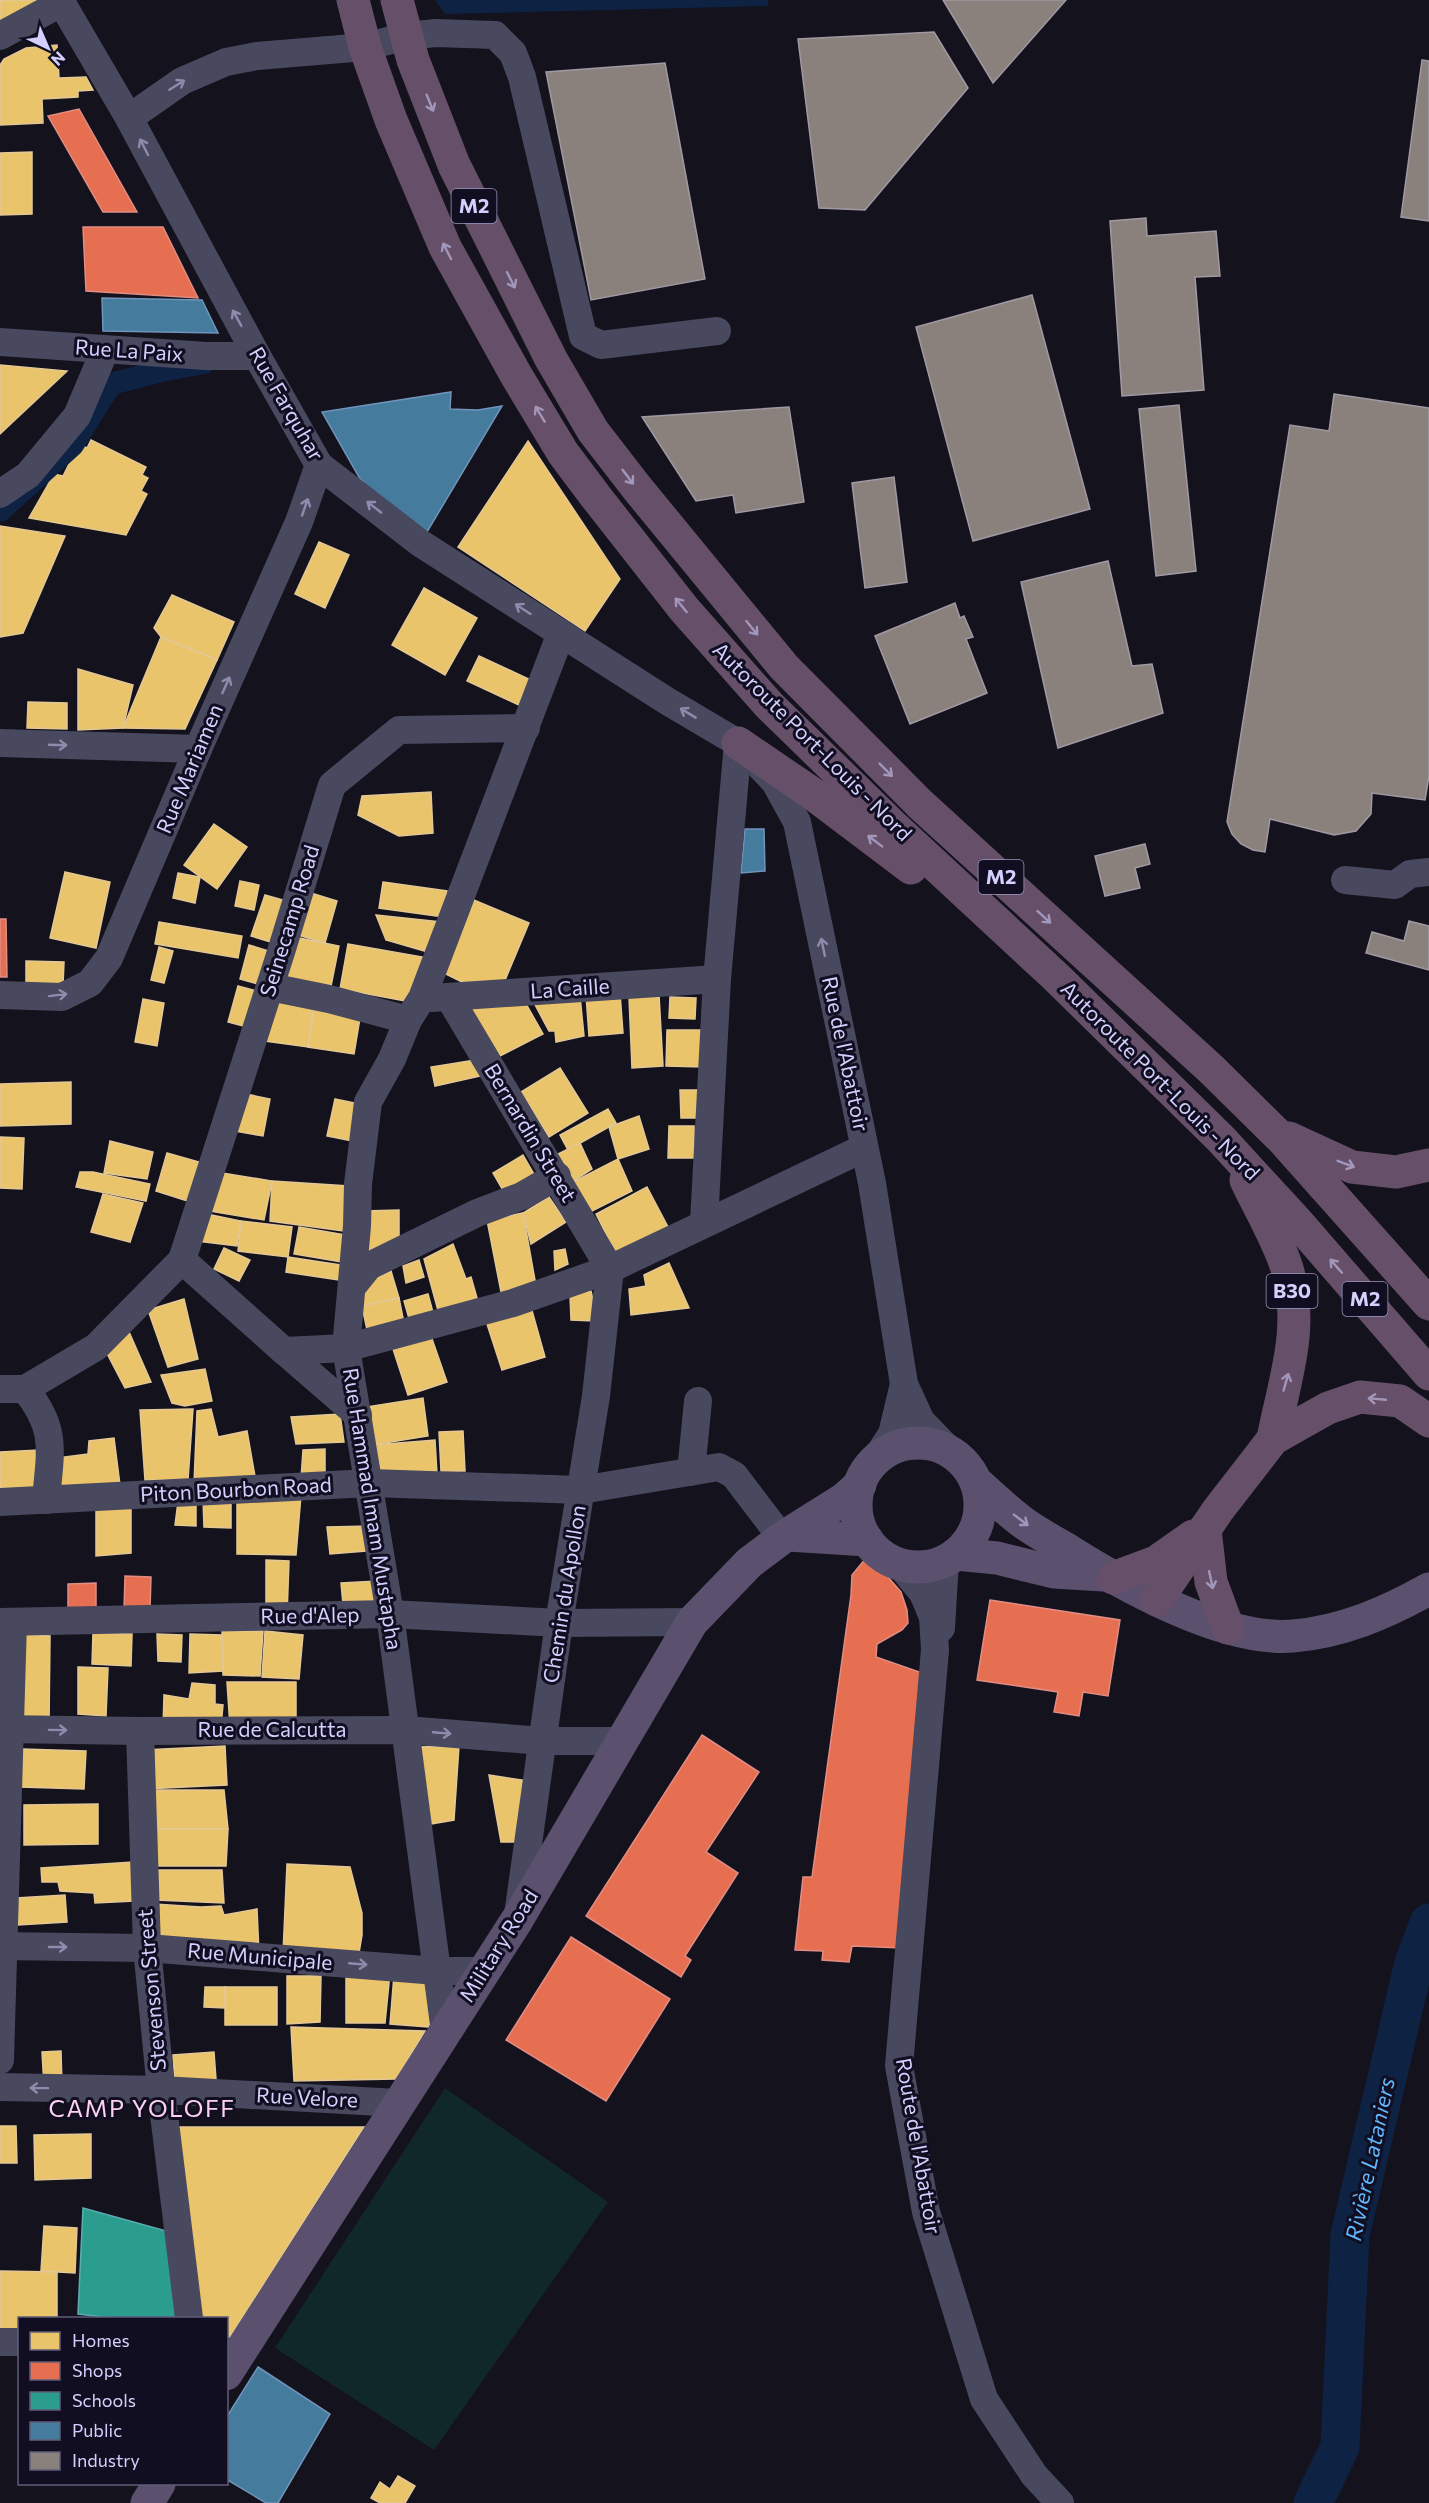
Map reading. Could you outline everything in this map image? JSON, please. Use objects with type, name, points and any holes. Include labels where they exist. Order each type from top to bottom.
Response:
[{"type":"highway","name":"Autoroute Port-Louis - Nord","points":[[353,0],[365,47],[390,120],[445,247],[516,375],[563,453],[684,609],[770,705],[892,825],[1056,977],[1234,1152],[1429,1374]]},
{"type":"highway","name":"Autoroute Port-Louis - Nord","points":[[397,0],[413,60],[454,165],[551,359],[593,431],[637,489],[784,668],[920,804],[1211,1069],[1274,1131],[1429,1304]]},
{"type":"highway","points":[[738,743],[813,794],[1056,977]]},
{"type":"highway","points":[[1274,1131],[1352,1167],[1396,1172],[1429,1165]]},
{"type":"highway","name":"B30","points":[[1234,1152],[1287,1269],[1293,1296],[1295,1325],[1289,1372],[1273,1439]]},
{"type":"highway","points":[[1158,1600],[1205,1529],[1273,1439],[1328,1408],[1360,1397],[1400,1401],[1429,1421]]},
{"type":"highway","points":[[1110,1577],[1156,1562],[1205,1529]]},
{"type":"highway","points":[[1205,1529],[1211,1582],[1228,1628]]},
{"type":"main road","points":[[976,1482],[980,1502],[978,1521],[970,1539],[951,1557],[931,1566],[915,1567],[900,1564],[886,1558],[867,1540],[857,1513],[856,1499],[866,1474],[886,1452],[910,1444],[936,1445],[951,1452],[966,1465],[976,1482],[1022,1522],[1110,1577],[1158,1600],[1228,1628],[1252,1633],[1291,1636],[1347,1627],[1400,1605],[1429,1589]]},
{"type":"main road","name":"Military Road","points":[[228,2369],[236,2347],[517,1920],[692,1622],[741,1570],[785,1537],[844,1499],[866,1474]]},
{"type":"main road","points":[[785,1537],[867,1540]]},
{"type":"main road","points":[[951,1557],[997,1558],[1054,1572],[1110,1577]]},
{"type":"main road","points":[[147,2503],[158,2485]]},
{"type":"street","points":[[0,36],[61,1]]},
{"type":"street","name":"Rue Farquhar","points":[[61,1],[129,118],[257,356],[319,465],[431,550],[667,701],[738,743]]},
{"type":"street","points":[[129,118],[182,81],[226,62],[257,56],[365,47],[406,36],[436,33],[495,35],[513,53],[522,77],[583,336],[601,345],[717,331]]},
{"type":"street","name":"Rue La Paix","points":[[0,342],[206,356],[257,356]]},
{"type":"street","points":[[0,494],[28,475],[77,416],[105,350]]},
{"type":"street","name":"Rue Mariamen","points":[[0,995],[62,997],[90,983],[109,958],[198,749],[300,522],[319,465]]},
{"type":"street","points":[[525,728],[561,633]]},
{"type":"street","name":"Seinecamp Road","points":[[182,1260],[332,785],[399,730],[525,728]]},
{"type":"street","name":"Rue Hammad Imam Mustapha","points":[[445,2032],[390,1614],[346,1348],[358,1185],[369,1102],[392,1059],[426,1005],[525,728]]},
{"type":"street","points":[[0,743],[198,749]]},
{"type":"street","points":[[704,1223],[717,979],[738,743]]},
{"type":"street","name":"Rue de l'Abattoir","points":[[738,743],[775,782],[797,822],[864,1148],[904,1384],[921,1421],[951,1452]]},
{"type":"street","points":[[1345,880],[1395,885],[1410,873],[1429,872]]},
{"type":"street","name":"La Caille","points":[[270,987],[329,999],[426,1005],[717,979]]},
{"type":"street","name":"Bernardin Street","points":[[426,1005],[557,1176],[610,1269]]},
{"type":"street","points":[[284,1351],[346,1348],[513,1303],[610,1269],[864,1148]]},
{"type":"street","points":[[352,1287],[369,1266],[477,1213],[522,1196],[557,1176]]},
{"type":"street","points":[[46,1500],[50,1451],[49,1430],[41,1408],[13,1389],[96,1347],[182,1260],[358,1415]]},
{"type":"street","name":"Chemin du Apollon","points":[[517,1920],[559,1623],[596,1396],[610,1269]]},
{"type":"street","name":"Rue de l'Abattoir","points":[[866,1474],[892,1434],[904,1384]]},
{"type":"street","points":[[691,1472],[698,1401]]},
{"type":"street","name":"Piton Bourbon Road","points":[[0,1502],[370,1483],[581,1490],[719,1467],[734,1475],[785,1537]]},
{"type":"street","name":"Route de l'Abattoir","points":[[935,1650],[943,1621],[951,1557]]},
{"type":"street","name":"Route de l'Abattoir","points":[[900,1564],[923,1593],[933,1617],[935,1650],[899,2066],[926,2212],[984,2399],[1034,2475],[1060,2503]]},
{"type":"street","name":"Rue d'Alep","points":[[7,1622],[390,1614],[559,1623],[692,1622]]},
{"type":"street","points":[[0,2060],[7,1622]]},
{"type":"street","name":"Rue de Calcutta","points":[[5,1729],[406,1730],[543,1741],[623,1742]]},
{"type":"street","name":"Stevenson Street","points":[[140,1731],[147,1948],[161,2090],[189,2317]]},
{"type":"street","name":"Rue Municipale","points":[[1,1946],[147,1948],[436,1971],[484,1971]]},
{"type":"street","name":"Rue Velore","points":[[0,2087],[161,2090],[398,2103]]},
{"type":"street","points":[[0,2342],[18,2342]]},
{"type":"green space","points":[[445,2088],[608,2202],[434,2450],[275,2348]]},
{"type":"water","points":[[435,0],[768,0],[768,6],[445,14]]},
{"type":"building: Homes","points":[[0,0],[36,0],[39,9],[0,32]]},
{"type":"building: Homes","points":[[57,45],[59,78],[86,77],[93,90],[78,91],[78,97],[42,99],[43,123],[0,125],[0,65],[4,59],[26,48]]},
{"type":"building: Homes","points":[[32,152],[32,214],[0,215],[0,153]]},
{"type":"building: Homes","points":[[0,365],[67,371],[0,434]]},
{"type":"building: Homes","points":[[91,440],[146,467],[142,475],[148,478],[141,491],[147,494],[126,535],[29,518],[54,474],[63,476],[79,444],[87,448]]},
{"type":"building: Homes","points":[[528,441],[620,579],[585,631],[458,547]]},
{"type":"building: Homes","points":[[0,526],[65,536],[23,633],[0,637]]},
{"type":"building: Homes","points":[[319,542],[349,555],[325,608],[295,594]]},
{"type":"building: Homes","points":[[424,588],[477,618],[445,675],[392,645]]},
{"type":"building: Homes","points":[[172,595],[234,622],[217,660],[161,637],[154,628]]},
{"type":"building: Homes","points":[[161,637],[217,660],[185,729],[123,728]]},
{"type":"building: Homes","points":[[479,656],[533,681],[521,706],[467,681]]},
{"type":"building: Homes","points":[[78,669],[133,685],[123,728],[78,730]]},
{"type":"building: Homes","points":[[28,702],[67,703],[67,729],[27,728]]},
{"type":"building: Homes","points":[[431,792],[433,833],[399,836],[358,815],[362,796]]},
{"type":"building: Homes","points":[[214,824],[247,847],[217,889],[184,865]]},
{"type":"building: Homes","points":[[65,872],[110,882],[96,948],[50,938]]},
{"type":"building: Homes","points":[[178,873],[200,877],[195,903],[173,898]]},
{"type":"building: Homes","points":[[240,881],[259,885],[254,910],[235,906]]},
{"type":"building: Homes","points":[[383,882],[447,891],[443,917],[379,908]]},
{"type":"building: Homes","points":[[311,893],[337,901],[325,943],[298,935]]},
{"type":"building: Homes","points":[[265,895],[290,902],[277,944],[251,936]]},
{"type":"building: Homes","points":[[469,898],[529,923],[503,985],[466,984],[444,973]]},
{"type":"building: Homes","points":[[376,915],[441,922],[428,952],[386,940]]},
{"type":"building: Homes","points":[[159,922],[242,936],[238,958],[155,944]]},
{"type":"building: Homes","points":[[295,937],[339,946],[331,986],[287,977]]},
{"type":"building: Homes","points":[[348,944],[428,958],[405,1001],[340,989]]},
{"type":"building: Homes","points":[[249,945],[275,953],[265,986],[240,979]]},
{"type":"building: Homes","points":[[159,947],[173,951],[164,983],[151,980]]},
{"type":"building: Homes","points":[[26,961],[64,962],[63,985],[26,986]]},
{"type":"building: Homes","points":[[238,986],[261,992],[251,1028],[228,1022]]},
{"type":"building: Homes","points":[[620,993],[623,1033],[589,1036],[586,995]]},
{"type":"building: Homes","points":[[659,995],[663,1066],[632,1068],[629,997]]},
{"type":"building: Homes","points":[[580,996],[584,1036],[556,1042],[555,1031],[549,1031],[533,1001]]},
{"type":"building: Homes","points":[[670,997],[696,998],[695,1019],[669,1018]]},
{"type":"building: Homes","points":[[271,998],[314,1004],[308,1047],[265,1041]]},
{"type":"building: Homes","points":[[143,999],[164,1003],[157,1046],[135,1042]]},
{"type":"building: Homes","points":[[525,1002],[543,1034],[492,1060],[468,1007]]},
{"type":"building: Homes","points":[[315,1005],[361,1012],[354,1054],[308,1047]]},
{"type":"building: Homes","points":[[667,1030],[704,1030],[703,1067],[666,1066]]},
{"type":"building: Homes","points":[[481,1059],[489,1074],[435,1086],[431,1067]]},
{"type":"building: Homes","points":[[560,1068],[588,1113],[549,1137],[521,1092]]},
{"type":"building: Homes","points":[[71,1082],[71,1124],[0,1126],[0,1084]]},
{"type":"building: Homes","points":[[680,1090],[703,1090],[703,1118],[681,1118]]},
{"type":"building: Homes","points":[[241,1093],[270,1099],[263,1136],[234,1131]]},
{"type":"building: Homes","points":[[335,1099],[360,1104],[353,1141],[327,1136]]},
{"type":"building: Homes","points":[[608,1109],[616,1123],[568,1150],[560,1135]]},
{"type":"building: Homes","points":[[639,1116],[649,1149],[618,1159],[609,1127]]},
{"type":"building: Homes","points":[[669,1126],[694,1126],[694,1158],[668,1158]]},
{"type":"building: Homes","points":[[0,1137],[24,1138],[22,1189],[0,1188]]},
{"type":"building: Homes","points":[[110,1141],[153,1152],[147,1179],[104,1173]]},
{"type":"building: Homes","points":[[580,1143],[592,1169],[569,1184],[552,1157]]},
{"type":"building: Homes","points":[[167,1153],[206,1164],[194,1203],[156,1191]]},
{"type":"building: Homes","points":[[523,1155],[538,1181],[508,1199],[493,1173]]},
{"type":"building: Homes","points":[[618,1159],[632,1191],[586,1214],[569,1184]]},
{"type":"building: Homes","points":[[80,1172],[93,1172],[150,1184],[146,1201],[76,1187]]},
{"type":"building: Homes","points":[[216,1172],[272,1181],[264,1220],[209,1211]]},
{"type":"building: Homes","points":[[272,1181],[349,1186],[343,1231],[270,1221]]},
{"type":"building: Homes","points":[[647,1187],[668,1227],[616,1254],[596,1214]]},
{"type":"building: Homes","points":[[103,1194],[143,1203],[130,1242],[91,1232]]},
{"type":"building: Homes","points":[[549,1197],[566,1222],[531,1244],[523,1213]]},
{"type":"building: Homes","points":[[399,1210],[399,1251],[360,1253],[363,1211]]},
{"type":"building: Homes","points":[[202,1213],[241,1221],[237,1246],[197,1241]]},
{"type":"building: Homes","points":[[523,1213],[536,1286],[501,1292],[487,1220]]},
{"type":"building: Homes","points":[[241,1221],[292,1227],[288,1257],[238,1251]]},
{"type":"building: Homes","points":[[299,1227],[352,1236],[347,1263],[294,1254]]},
{"type":"building: Homes","points":[[453,1244],[466,1279],[471,1277],[479,1305],[439,1314],[424,1259]]},
{"type":"building: Homes","points":[[224,1248],[250,1260],[239,1281],[214,1269]]},
{"type":"building: Homes","points":[[565,1249],[568,1264],[555,1270],[554,1251]]},
{"type":"building: Homes","points":[[288,1257],[347,1266],[345,1281],[286,1272]]},
{"type":"building: Homes","points":[[419,1260],[424,1277],[406,1283],[403,1266]]},
{"type":"building: Homes","points":[[669,1263],[689,1308],[631,1315],[629,1289],[646,1286],[644,1275]]},
{"type":"building: Homes","points":[[391,1271],[399,1298],[362,1306],[358,1287]]},
{"type":"building: Homes","points":[[591,1291],[594,1321],[571,1320],[570,1295]]},
{"type":"building: Homes","points":[[428,1294],[434,1316],[410,1322],[404,1301]]},
{"type":"building: Homes","points":[[399,1298],[404,1323],[367,1330],[362,1306]]},
{"type":"building: Homes","points":[[184,1299],[198,1359],[168,1367],[148,1310]]},
{"type":"building: Homes","points":[[531,1307],[545,1357],[502,1370],[486,1321]]},
{"type":"building: Homes","points":[[126,1325],[151,1382],[125,1388],[102,1344]]},
{"type":"building: Homes","points":[[431,1336],[447,1382],[408,1395],[393,1349]]},
{"type":"building: Homes","points":[[205,1369],[212,1401],[185,1406],[172,1403],[161,1375]]},
{"type":"building: Homes","points":[[423,1398],[428,1436],[373,1445],[366,1407]]},
{"type":"building: Homes","points":[[193,1409],[188,1480],[145,1480],[140,1410]]},
{"type":"building: Homes","points":[[211,1409],[218,1437],[247,1431],[256,1482],[194,1484],[197,1411]]},
{"type":"building: Homes","points":[[340,1414],[344,1442],[296,1444],[291,1417]]},
{"type":"building: Homes","points":[[463,1431],[465,1471],[441,1471],[439,1432]]},
{"type":"building: Homes","points":[[114,1438],[120,1485],[55,1491],[50,1459],[88,1454],[89,1441]]},
{"type":"building: Homes","points":[[435,1440],[437,1474],[375,1479],[373,1445]]},
{"type":"building: Homes","points":[[325,1449],[325,1479],[301,1479],[303,1450]]},
{"type":"building: Homes","points":[[39,1450],[39,1488],[0,1488],[0,1452]]},
{"type":"building: Homes","points":[[301,1495],[296,1555],[237,1554],[237,1496]]},
{"type":"building: Homes","points":[[231,1498],[231,1528],[204,1527],[203,1499]]},
{"type":"building: Homes","points":[[196,1500],[196,1526],[175,1525],[178,1502]]},
{"type":"building: Homes","points":[[131,1502],[131,1553],[96,1556],[96,1503]]},
{"type":"building: Homes","points":[[369,1526],[366,1551],[330,1554],[327,1527]]},
{"type":"building: Homes","points":[[266,1560],[289,1561],[287,1616],[266,1617]]},
{"type":"building: Homes","points":[[378,1581],[382,1612],[344,1615],[341,1583]]},
{"type":"building: Homes","points":[[222,1631],[263,1631],[260,1676],[223,1675]]},
{"type":"building: Homes","points":[[265,1631],[303,1635],[299,1679],[262,1677]]},
{"type":"building: Homes","points":[[93,1633],[132,1634],[131,1666],[92,1664]]},
{"type":"building: Homes","points":[[8,1634],[50,1636],[49,1727],[10,1726]]},
{"type":"building: Homes","points":[[157,1634],[182,1635],[181,1662],[158,1661]]},
{"type":"building: Homes","points":[[190,1634],[222,1635],[223,1671],[189,1673]]},
{"type":"building: Homes","points":[[78,1667],[108,1668],[106,1716],[78,1714]]},
{"type":"building: Homes","points":[[227,1682],[296,1682],[296,1727],[230,1727]]},
{"type":"building: Homes","points":[[192,1683],[215,1685],[215,1704],[223,1705],[221,1727],[163,1729],[164,1695],[189,1699]]},
{"type":"building: Homes","points":[[225,1746],[227,1785],[145,1789],[143,1750]]},
{"type":"building: Homes","points":[[459,1746],[454,1820],[419,1826],[416,1747]]},
{"type":"building: Homes","points":[[22,1749],[86,1751],[84,1789],[20,1787]]},
{"type":"building: Homes","points":[[489,1775],[528,1781],[518,1842],[501,1842]]},
{"type":"building: Homes","points":[[148,1790],[224,1790],[228,1829],[151,1829]]},
{"type":"building: Homes","points":[[98,1804],[98,1844],[24,1845],[24,1805]]},
{"type":"building: Homes","points":[[151,1829],[228,1829],[226,1866],[152,1866]]},
{"type":"building: Homes","points":[[133,1862],[135,1901],[95,1903],[94,1893],[60,1891],[58,1882],[42,1882],[41,1868]]},
{"type":"building: Homes","points":[[287,1864],[350,1867],[362,1913],[359,1953],[283,1954]]},
{"type":"building: Homes","points":[[154,1870],[222,1870],[224,1903],[155,1900]]},
{"type":"building: Homes","points":[[65,1895],[67,1922],[18,1925],[16,1898]]},
{"type":"building: Homes","points":[[154,1904],[221,1906],[224,1915],[257,1909],[259,1954],[158,1955]]},
{"type":"building: Homes","points":[[390,1973],[385,2023],[346,2023],[346,1975]]},
{"type":"building: Homes","points":[[394,1975],[455,1976],[428,2027],[390,2024]]},
{"type":"building: Homes","points":[[287,1976],[321,1976],[320,2022],[287,2024]]},
{"type":"building: Homes","points":[[205,1987],[225,1987],[225,2008],[204,2007]]},
{"type":"building: Homes","points":[[225,1987],[277,1987],[277,2025],[225,2025]]},
{"type":"building: Homes","points":[[291,2027],[425,2031],[396,2079],[294,2081]]},
{"type":"building: Homes","points":[[61,2051],[62,2086],[44,2087],[42,2052]]},
{"type":"building: Homes","points":[[214,2052],[217,2093],[176,2096],[173,2055]]},
{"type":"building: Homes","points":[[0,2126],[16,2126],[17,2163],[0,2163]]},
{"type":"building: Homes","points":[[177,2127],[364,2127],[230,2337],[228,2337],[228,2317],[197,2317]]},
{"type":"building: Homes","points":[[91,2134],[91,2178],[35,2180],[34,2135]]},
{"type":"building: Homes","points":[[44,2226],[77,2228],[75,2273],[41,2271]]},
{"type":"building: Homes","points":[[0,2271],[57,2272],[57,2317],[18,2317],[18,2344],[0,2345]]},
{"type":"building: Homes","points":[[398,2476],[415,2486],[405,2503],[380,2503],[371,2498],[380,2482],[390,2489]]},
{"type":"building: Shops","points":[[79,109],[137,212],[103,212],[48,116]]},
{"type":"building: Shops","points":[[83,227],[163,227],[198,298],[86,291]]},
{"type":"building: Shops","points":[[0,919],[6,919],[7,977],[0,977]]},
{"type":"building: Shops","points":[[866,1558],[901,1592],[907,1610],[908,1623],[902,1630],[877,1644],[876,1657],[925,1674],[902,1948],[852,1946],[849,1962],[822,1960],[823,1951],[795,1950],[803,1877],[812,1877],[852,1575]]},
{"type":"building: Shops","points":[[125,1576],[151,1577],[150,1610],[124,1609]]},
{"type":"building: Shops","points":[[96,1583],[96,1609],[68,1609],[68,1584]]},
{"type":"building: Shops","points":[[990,1600],[1120,1620],[1108,1696],[1083,1692],[1079,1716],[1054,1712],[1058,1692],[977,1680]]},
{"type":"building: Shops","points":[[702,1735],[759,1772],[706,1852],[738,1873],[685,1956],[691,1960],[681,1977],[586,1916]]},
{"type":"building: Shops","points":[[571,1937],[670,1999],[606,2101],[506,2040]]},
{"type":"building: Schools","points":[[83,2208],[170,2232],[184,2317],[104,2317],[78,2314]]},
{"type":"building: Public","points":[[102,298],[202,300],[218,333],[103,331]]},
{"type":"building: Public","points":[[451,392],[450,409],[478,410],[502,406],[424,537],[392,517],[359,477],[322,412]]},
{"type":"building: Public","points":[[745,829],[764,829],[765,871],[741,873]]},
{"type":"building: Public","points":[[258,2367],[330,2414],[278,2503],[266,2503],[228,2480],[228,2415]]},
{"type":"building: Industry","points":[[943,0],[1066,0],[993,83]]},
{"type":"building: Industry","points":[[934,32],[968,88],[865,210],[819,208],[798,39]]},
{"type":"building: Industry","points":[[1422,60],[1429,61],[1429,221],[1401,217]]},
{"type":"building: Industry","points":[[665,63],[705,279],[591,300],[546,72]]},
{"type":"building: Industry","points":[[1146,218],[1147,236],[1216,231],[1220,276],[1195,277],[1204,390],[1122,396],[1110,221]]},
{"type":"building: Industry","points":[[1032,295],[1090,509],[973,541],[916,327]]},
{"type":"building: Industry","points":[[1334,394],[1429,408],[1429,776],[1425,800],[1372,793],[1371,814],[1356,831],[1334,835],[1270,819],[1265,852],[1253,850],[1241,844],[1232,834],[1227,822],[1290,425],[1329,431]]},
{"type":"building: Industry","points":[[1179,405],[1196,571],[1156,576],[1139,409]]},
{"type":"building: Industry","points":[[789,407],[804,502],[736,513],[733,495],[696,501],[642,417]]},
{"type":"building: Industry","points":[[894,477],[907,582],[865,588],[852,483]]},
{"type":"building: Industry","points":[[1108,561],[1132,666],[1152,664],[1163,713],[1058,748],[1021,582]]},
{"type":"building: Industry","points":[[955,603],[960,618],[964,616],[973,637],[966,639],[987,693],[910,724],[875,636]]},
{"type":"building: Industry","points":[[1145,844],[1150,864],[1135,868],[1140,888],[1105,896],[1095,856]]},
{"type":"building: Industry","points":[[1409,921],[1429,926],[1429,970],[1366,953],[1372,932],[1404,941]]},
{"type":"waterway","points":[[0,511],[73,445],[111,384],[204,363]]},
{"type":"waterway","name":"Rivière Lataniers","points":[[1313,2503],[1340,2447],[1350,2235],[1414,1963],[1429,1923]]},
{"type":"district","name":"CAMP YOLOFF","points":[[142,2109]]}]
